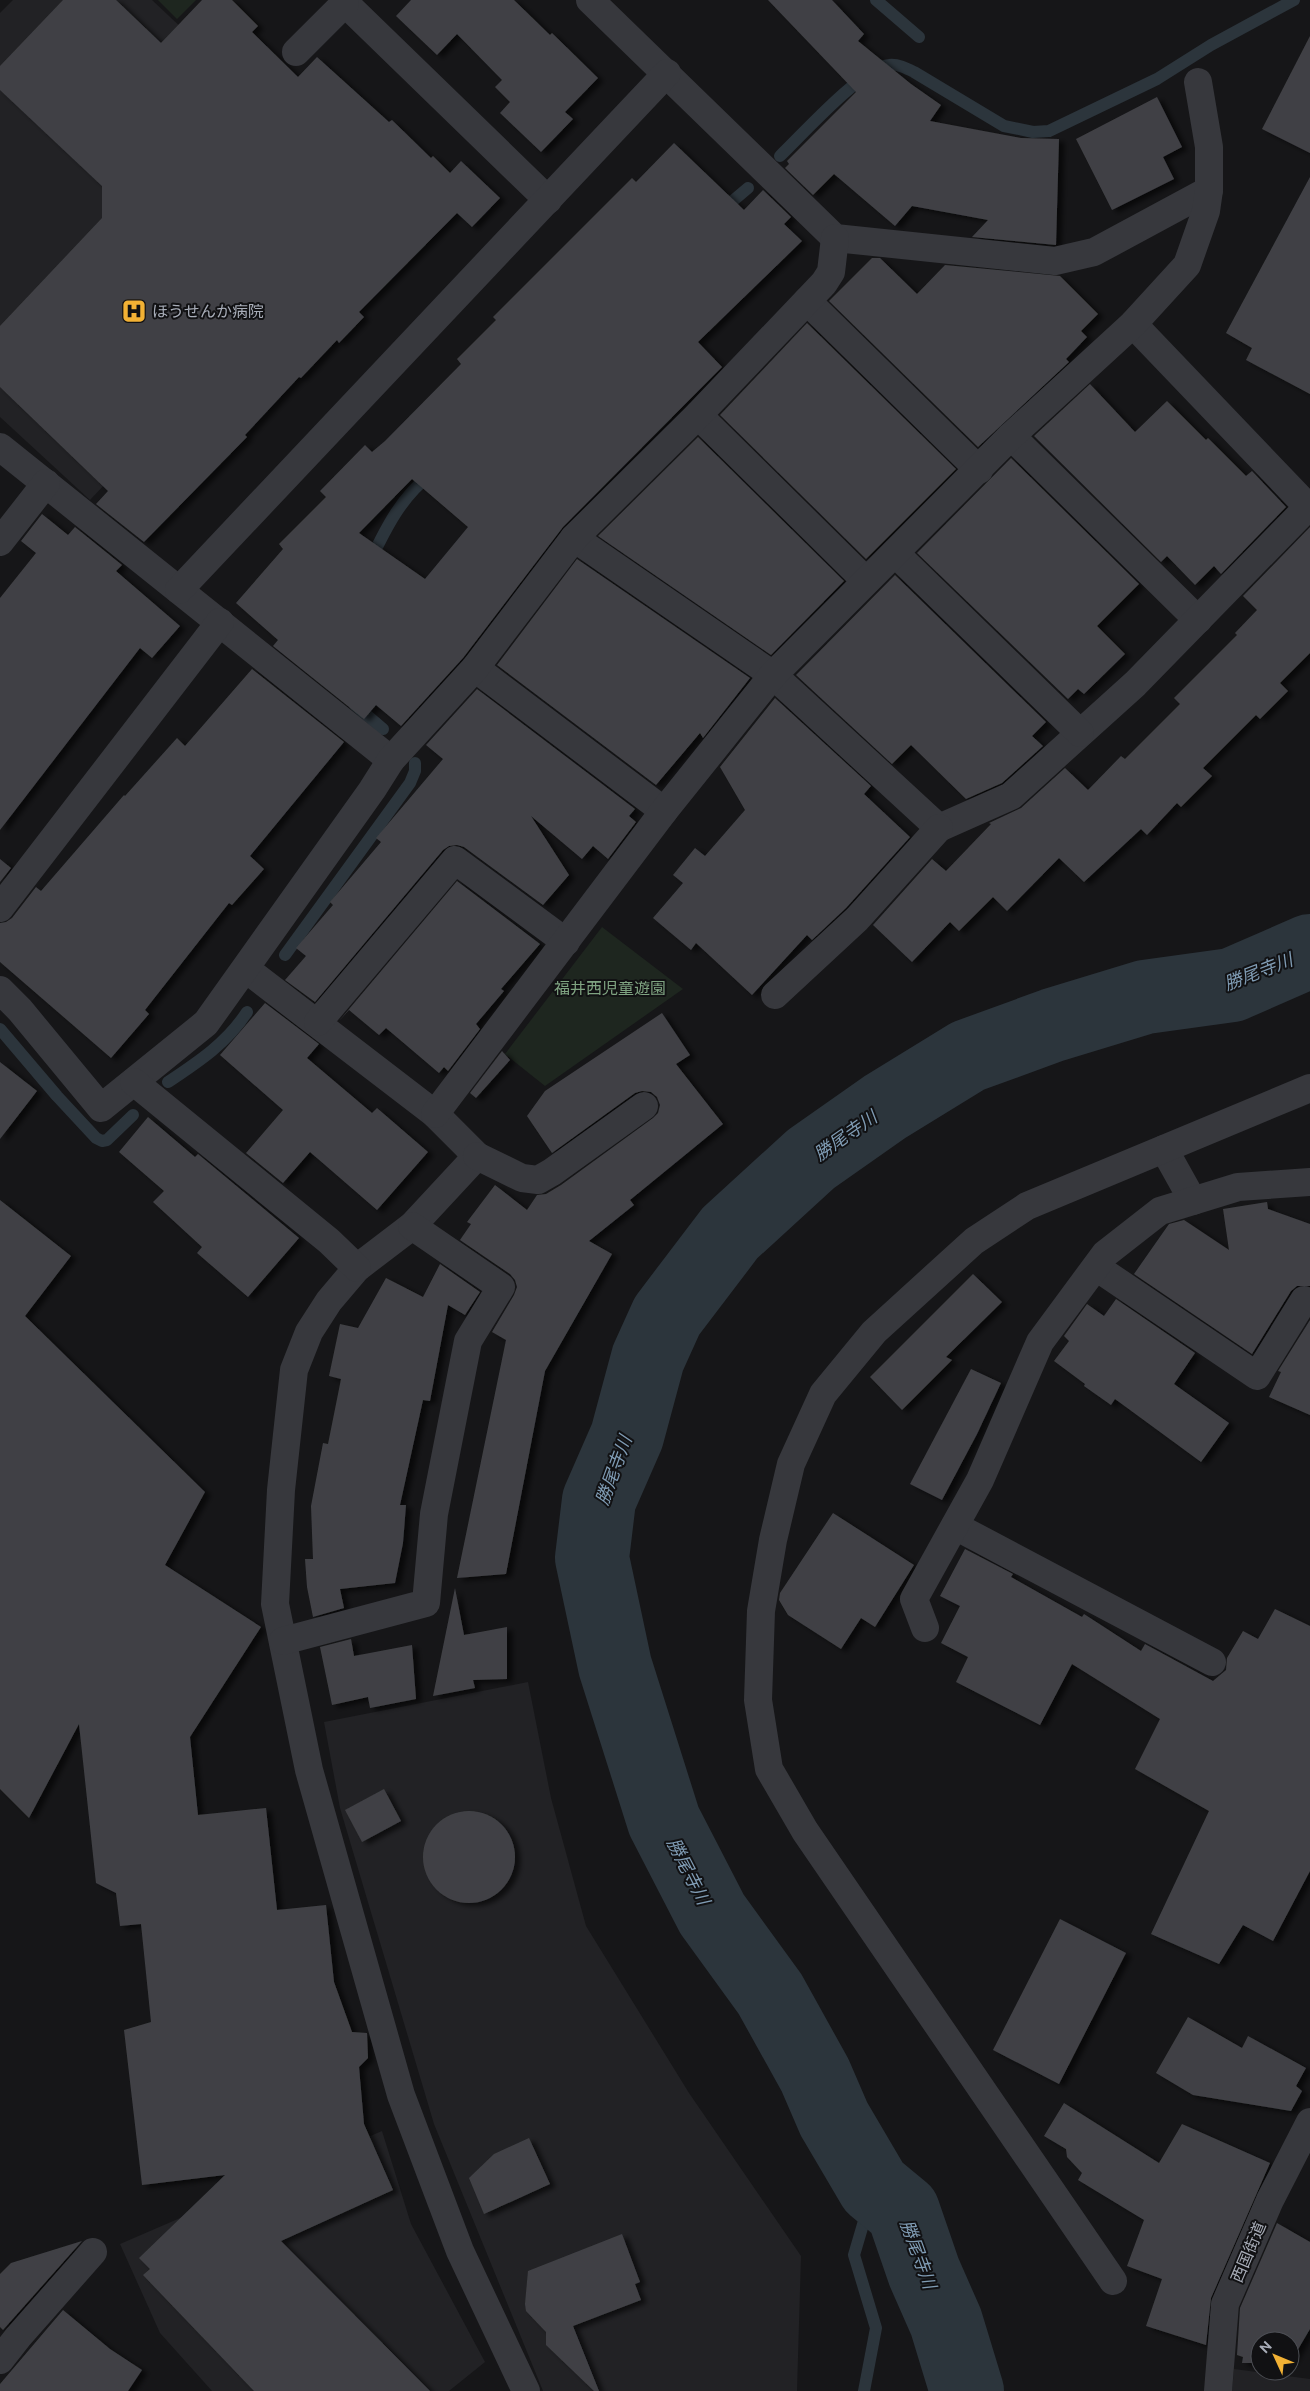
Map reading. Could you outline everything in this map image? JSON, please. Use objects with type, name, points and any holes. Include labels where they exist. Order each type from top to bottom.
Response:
[{"type":"street","points":[[590,0],[835,238],[1055,261],[1094,252],[1209,190]]},
{"type":"street","points":[[296,52],[346,2],[548,200]]},
{"type":"street","points":[[179,590],[667,73]]},
{"type":"street","points":[[435,1114],[664,811],[773,675],[1011,436],[1133,324],[1187,265],[1206,211],[1209,190],[1209,147],[1198,82]]},
{"type":"street","points":[[0,990],[20,1010],[101,1108],[206,1023],[372,790],[391,760],[475,668],[574,538],[698,415],[824,283],[831,272],[835,238]]},
{"type":"street","points":[[807,301],[979,470]]},
{"type":"street","points":[[775,996],[857,919],[939,828],[1011,796],[1135,684],[1308,507],[1133,324]]},
{"type":"street","points":[[698,415],[866,581]]},
{"type":"street","points":[[1011,436],[1198,620]]},
{"type":"street","points":[[0,446],[391,760]]},
{"type":"street","points":[[0,542],[46,483]]},
{"type":"street","points":[[574,538],[773,675],[939,828]]},
{"type":"street","points":[[895,553],[1080,733]]},
{"type":"street","points":[[0,908],[220,622]]},
{"type":"street","points":[[475,668],[664,811]]},
{"type":"street","points":[[318,1022],[455,860],[566,942]]},
{"type":"street","points":[[246,969],[318,1022],[435,1114],[477,1156],[522,1178],[538,1180],[552,1172],[644,1106]]},
{"type":"street","points":[[134,1082],[329,1241],[357,1268]]},
{"type":"street","points":[[1113,2280],[805,1831],[769,1769],[758,1700],[761,1611],[773,1540],[791,1464],[823,1394],[874,1332],[974,1241],[1027,1206],[1310,1088]]},
{"type":"street","points":[[1164,1149],[1193,1201]]},
{"type":"street","points":[[477,1156],[412,1226],[357,1268],[329,1301],[308,1332],[294,1370],[282,1490],[275,1604],[309,1770],[401,2094],[460,2251],[526,2391]]},
{"type":"street","points":[[925,1628],[914,1599],[980,1480],[1040,1342],[1105,1254],[1160,1211],[1238,1187],[1310,1182]]},
{"type":"street","points":[[282,1641],[426,1603],[434,1514],[468,1341],[501,1287],[412,1226]]},
{"type":"street","points":[[1096,1267],[1257,1376],[1304,1300],[1310,1303]]},
{"type":"street","points":[[954,1526],[1212,1662]]},
{"type":"street","name":"西国街道","points":[[1218,2391],[1225,2304],[1270,2200],[1310,2122]]},
{"type":"street","points":[[0,2360],[93,2252]]},
{"type":"shaded area","name":"ほうせんか病院","points":[[13,0],[152,0],[369,204],[90,500],[0,417],[0,13]]},
{"type":"shaded area","points":[[528,1682],[551,1798],[586,1926],[689,2093],[801,2256],[797,2391],[543,2391],[434,2124],[340,1808],[324,1722]]},
{"type":"shaded area","points":[[382,2131],[411,2224],[485,2362],[449,2391],[212,2391],[160,2333],[120,2244]]},
{"type":"shaded area","points":[[1234,2369],[1250,2371],[1250,2381],[1300,2381],[1300,2378],[1310,2379],[1310,2391],[1232,2391]]},
{"type":"green space","points":[[158,0],[196,0],[177,19]]},
{"type":"green space","name":"福井西児童遊園","points":[[602,927],[683,989],[545,1086],[505,1054]]},
{"type":"building","name":"ほうせんか病院","points":[[63,0],[116,0],[161,43],[202,0],[232,0],[258,26],[252,32],[298,77],[317,57],[389,122],[392,120],[431,158],[433,156],[450,173],[461,161],[500,198],[472,227],[457,213],[359,312],[364,317],[339,343],[337,340],[301,378],[299,377],[245,435],[247,437],[144,542],[96,504],[108,491],[0,387],[0,326],[102,218],[102,186],[0,90],[0,66]]},
{"type":"building","points":[[411,0],[514,0],[550,35],[552,33],[598,78],[565,112],[573,119],[541,152],[500,113],[510,102],[495,87],[502,80],[457,34],[437,55],[396,16]]},
{"type":"building","points":[[768,0],[832,0],[864,34],[858,41],[911,84],[941,105],[930,121],[1021,138],[1059,139],[1056,245],[972,237],[988,220],[912,206],[895,226],[834,174],[813,195],[785,168],[789,164],[787,161],[856,92]]},
{"type":"building","points":[[1310,36],[1310,153],[1262,129]]},
{"type":"building","points":[[1157,97],[1182,147],[1163,157],[1174,179],[1112,210],[1076,139]]},
{"type":"building","points":[[674,143],[744,210],[763,190],[791,217],[784,224],[802,241],[698,342],[722,367],[563,527],[463,658],[401,726],[376,705],[364,719],[273,646],[278,640],[236,603],[283,549],[279,544],[326,497],[320,491],[365,445],[372,452],[385,441],[461,364],[457,359],[496,320],[493,317],[632,178],[636,182]],"holes":[[[412,479],[468,527],[425,579],[359,533]]]},
{"type":"building","points":[[1310,177],[1310,394],[1246,360],[1252,348],[1226,333]]},
{"type":"building","points":[[872,258],[880,258],[917,294],[945,265],[1060,276],[1098,314],[1081,331],[1087,337],[1066,359],[1069,362],[978,447],[829,301]]},
{"type":"building","points":[[807,323],[956,469],[866,559],[720,415]]},
{"type":"building","points":[[1090,384],[1135,432],[1167,401],[1246,476],[1252,471],[1286,507],[1221,574],[1214,566],[1195,585],[1167,556],[1161,562],[1034,436]]},
{"type":"building","points":[[698,437],[844,581],[771,655],[598,536]]},
{"type":"building","points":[[1011,458],[1139,584],[1097,626],[1125,654],[1084,694],[1078,689],[1068,699],[917,553]]},
{"type":"building","points":[[42,514],[68,535],[75,527],[122,565],[116,571],[180,626],[152,658],[140,648],[0,830],[0,598],[36,553],[21,541]]},
{"type":"building","points":[[1310,527],[1310,653],[1280,683],[1288,691],[1260,719],[1256,715],[1203,768],[1212,776],[1181,807],[1177,803],[1147,835],[1141,829],[1084,882],[1059,858],[1007,911],[993,897],[959,931],[950,922],[912,962],[873,925],[932,859],[946,871],[991,824],[989,823],[1021,808],[1065,768],[1088,790],[1121,756],[1125,759],[1180,704],[1174,698],[1237,635],[1235,633],[1257,610],[1243,596]]},
{"type":"building","points":[[577,559],[750,678],[703,738],[700,733],[656,785],[497,665]]},
{"type":"building","points":[[895,575],[1046,722],[1032,736],[1043,746],[1002,783],[966,799],[911,745],[892,764],[796,675]]},
{"type":"building","points":[[252,669],[344,742],[250,856],[264,869],[232,905],[229,903],[145,1010],[149,1014],[111,1058],[0,962],[0,923],[12,918],[36,887],[41,891],[124,795],[177,738],[185,746]]},
{"type":"building","points":[[477,689],[635,809],[629,816],[636,822],[608,859],[593,846],[582,859],[531,816],[569,875],[543,905],[464,847],[457,845],[449,846],[443,850],[315,1002],[285,980],[306,956],[296,948],[333,905],[330,902],[381,842],[376,838],[443,759],[426,745]]},
{"type":"building","points":[[775,698],[871,786],[864,794],[910,837],[846,908],[812,940],[807,935],[752,995],[696,943],[691,950],[653,918],[683,883],[673,875],[695,848],[705,856],[745,810],[720,767]]},
{"type":"building","points":[[0,859],[11,868],[0,882]]},
{"type":"building","points":[[457,881],[540,944],[501,989],[504,991],[476,1024],[480,1029],[448,1071],[444,1067],[439,1073],[386,1028],[379,1035],[349,1010],[339,1021]]},
{"type":"building","points":[[265,1003],[319,1044],[307,1058],[372,1113],[377,1108],[428,1152],[377,1210],[310,1152],[283,1183],[246,1153],[283,1110],[220,1055]]},
{"type":"building","points":[[662,1013],[690,1055],[676,1064],[723,1124],[630,1200],[634,1205],[589,1241],[612,1254],[545,1371],[506,1574],[457,1578],[506,1340],[492,1332],[517,1287],[515,1280],[510,1274],[460,1240],[471,1224],[467,1222],[495,1185],[527,1210],[537,1195],[546,1194],[561,1185],[658,1113],[660,1105],[657,1097],[651,1092],[642,1091],[635,1093],[552,1153],[527,1116],[545,1091]]},
{"type":"building","points":[[502,1051],[510,1060],[476,1098],[470,1093]]},
{"type":"building","points":[[0,1062],[37,1091],[0,1139]]},
{"type":"building","points":[[148,1117],[195,1157],[198,1154],[299,1238],[248,1297],[197,1253],[202,1247],[153,1202],[164,1191],[119,1152]]},
{"type":"building","points":[[0,1200],[71,1256],[25,1316],[205,1492],[165,1565],[261,1627],[190,1737],[198,1815],[266,1808],[277,1910],[326,1905],[334,1982],[352,2032],[367,2033],[368,2058],[359,2067],[364,2124],[393,2190],[281,2241],[430,2391],[254,2391],[143,2275],[150,2269],[139,2258],[225,2175],[142,2185],[124,2030],[151,2022],[141,1924],[120,1926],[116,1893],[96,1883],[79,1724],[29,1818],[0,1789]]},
{"type":"building","points":[[1267,1202],[1268,1209],[1310,1224],[1310,1286],[1297,1286],[1291,1291],[1252,1354],[1134,1274],[1169,1224],[1184,1220],[1229,1250],[1223,1209]]},
{"type":"building","points":[[440,1264],[480,1292],[465,1315],[448,1305],[430,1401],[423,1400],[400,1505],[406,1505],[403,1543],[395,1583],[340,1589],[344,1608],[313,1617],[307,1587],[305,1559],[313,1559],[311,1506],[323,1443],[328,1444],[341,1379],[329,1376],[340,1324],[358,1328],[386,1278],[423,1297]]},
{"type":"building","points":[[973,1274],[1002,1302],[946,1357],[952,1360],[902,1410],[870,1377]]},
{"type":"building","points":[[1116,1299],[1195,1353],[1174,1384],[1229,1423],[1201,1462],[1115,1399],[1111,1405],[1054,1361],[1069,1341],[1064,1336],[1087,1304],[1104,1316]]},
{"type":"building","points":[[1310,1320],[1310,1415],[1269,1397],[1281,1372],[1278,1371]]},
{"type":"building","points":[[971,1369],[1001,1383],[977,1434],[942,1500],[910,1484]]},
{"type":"building","points":[[833,1513],[914,1565],[875,1627],[861,1618],[841,1649],[788,1615],[779,1600],[780,1593]]},
{"type":"building","points":[[965,1549],[1013,1574],[1011,1577],[1082,1617],[1084,1614],[1141,1651],[1145,1644],[1213,1681],[1226,1670],[1227,1658],[1243,1631],[1258,1639],[1275,1609],[1310,1626],[1310,1871],[1273,1941],[1243,1925],[1219,1964],[1151,1934],[1209,1811],[1135,1769],[1160,1719],[1072,1664],[1040,1725],[956,1682],[968,1657],[941,1643],[960,1606],[940,1596]]},
{"type":"building","points":[[455,1588],[464,1635],[507,1627],[507,1679],[473,1680],[475,1688],[433,1696]]},
{"type":"building","points":[[351,1639],[354,1656],[412,1645],[416,1699],[370,1708],[368,1697],[332,1705],[320,1647]]},
{"type":"building","points":[[384,1789],[401,1821],[362,1842],[345,1810]]},
{"type":"building","points":[[460,1811],[478,1811],[495,1818],[508,1831],[515,1848],[515,1866],[508,1883],[495,1896],[478,1903],[460,1903],[443,1896],[430,1883],[423,1866],[423,1848],[430,1831],[443,1818]]},
{"type":"building","points":[[1060,1919],[1126,1953],[1059,2084],[993,2050]]},
{"type":"building","points":[[1188,2017],[1242,2048],[1248,2036],[1306,2068],[1296,2086],[1302,2091],[1291,2111],[1193,2095],[1156,2073]]},
{"type":"building","points":[[1064,2103],[1159,2163],[1182,2124],[1270,2163],[1211,2298],[1206,2345],[1146,2326],[1162,2279],[1127,2266],[1144,2220],[1078,2180],[1082,2173],[1067,2157],[1066,2149],[1044,2136]]},
{"type":"building","points":[[529,2138],[550,2184],[484,2214],[469,2178],[494,2154]]},
{"type":"building","points":[[1277,2223],[1310,2242],[1310,2329],[1300,2346],[1300,2331],[1250,2331],[1250,2363],[1242,2363],[1243,2357],[1237,2355],[1240,2308]]},
{"type":"building","points":[[622,2234],[640,2282],[635,2284],[641,2300],[573,2326],[599,2391],[594,2391],[546,2345],[546,2332],[526,2311],[528,2271]]},
{"type":"building","points":[[82,2241],[3,2330],[0,2327],[0,2274],[11,2263]]},
{"type":"building","points":[[63,2310],[110,2349],[142,2370],[128,2391],[0,2391],[0,2384]]},
{"type":"waterway","points":[[876,0],[919,37]]},
{"type":"waterway","points":[[780,156],[849,89],[864,77],[889,65],[899,66],[914,72],[1004,126],[1033,132],[1049,131],[1157,79],[1211,45],[1294,0]]},
{"type":"waterway","points":[[722,210],[748,188]]},
{"type":"waterway","points":[[370,561],[395,514],[411,493],[431,474]]},
{"type":"waterway","points":[[355,705],[383,729]]},
{"type":"waterway","points":[[285,955],[410,783],[415,771],[415,763]]},
{"type":"waterway","name":"勝尾寺川","points":[[967,2391],[946,2322],[924,2272],[903,2211],[874,2187],[834,2119],[815,2075],[770,1994],[712,1914],[664,1821],[615,1666],[592,1558],[599,1500],[627,1436],[648,1358],[667,1316],[730,1233],[811,1159],[885,1107],[968,1056],[1053,1025],[1145,997],[1232,985],[1310,951]]},
{"type":"waterway","points":[[168,1082],[201,1059],[221,1042],[247,1012]]},
{"type":"waterway","points":[[0,1029],[57,1096],[96,1138],[102,1141],[107,1140],[133,1115]]},
{"type":"waterway","points":[[864,2391],[876,2328],[854,2255],[874,2187]]},
{"type":"place","name":"ほうせんか病院","points":[[134,311]]}]
